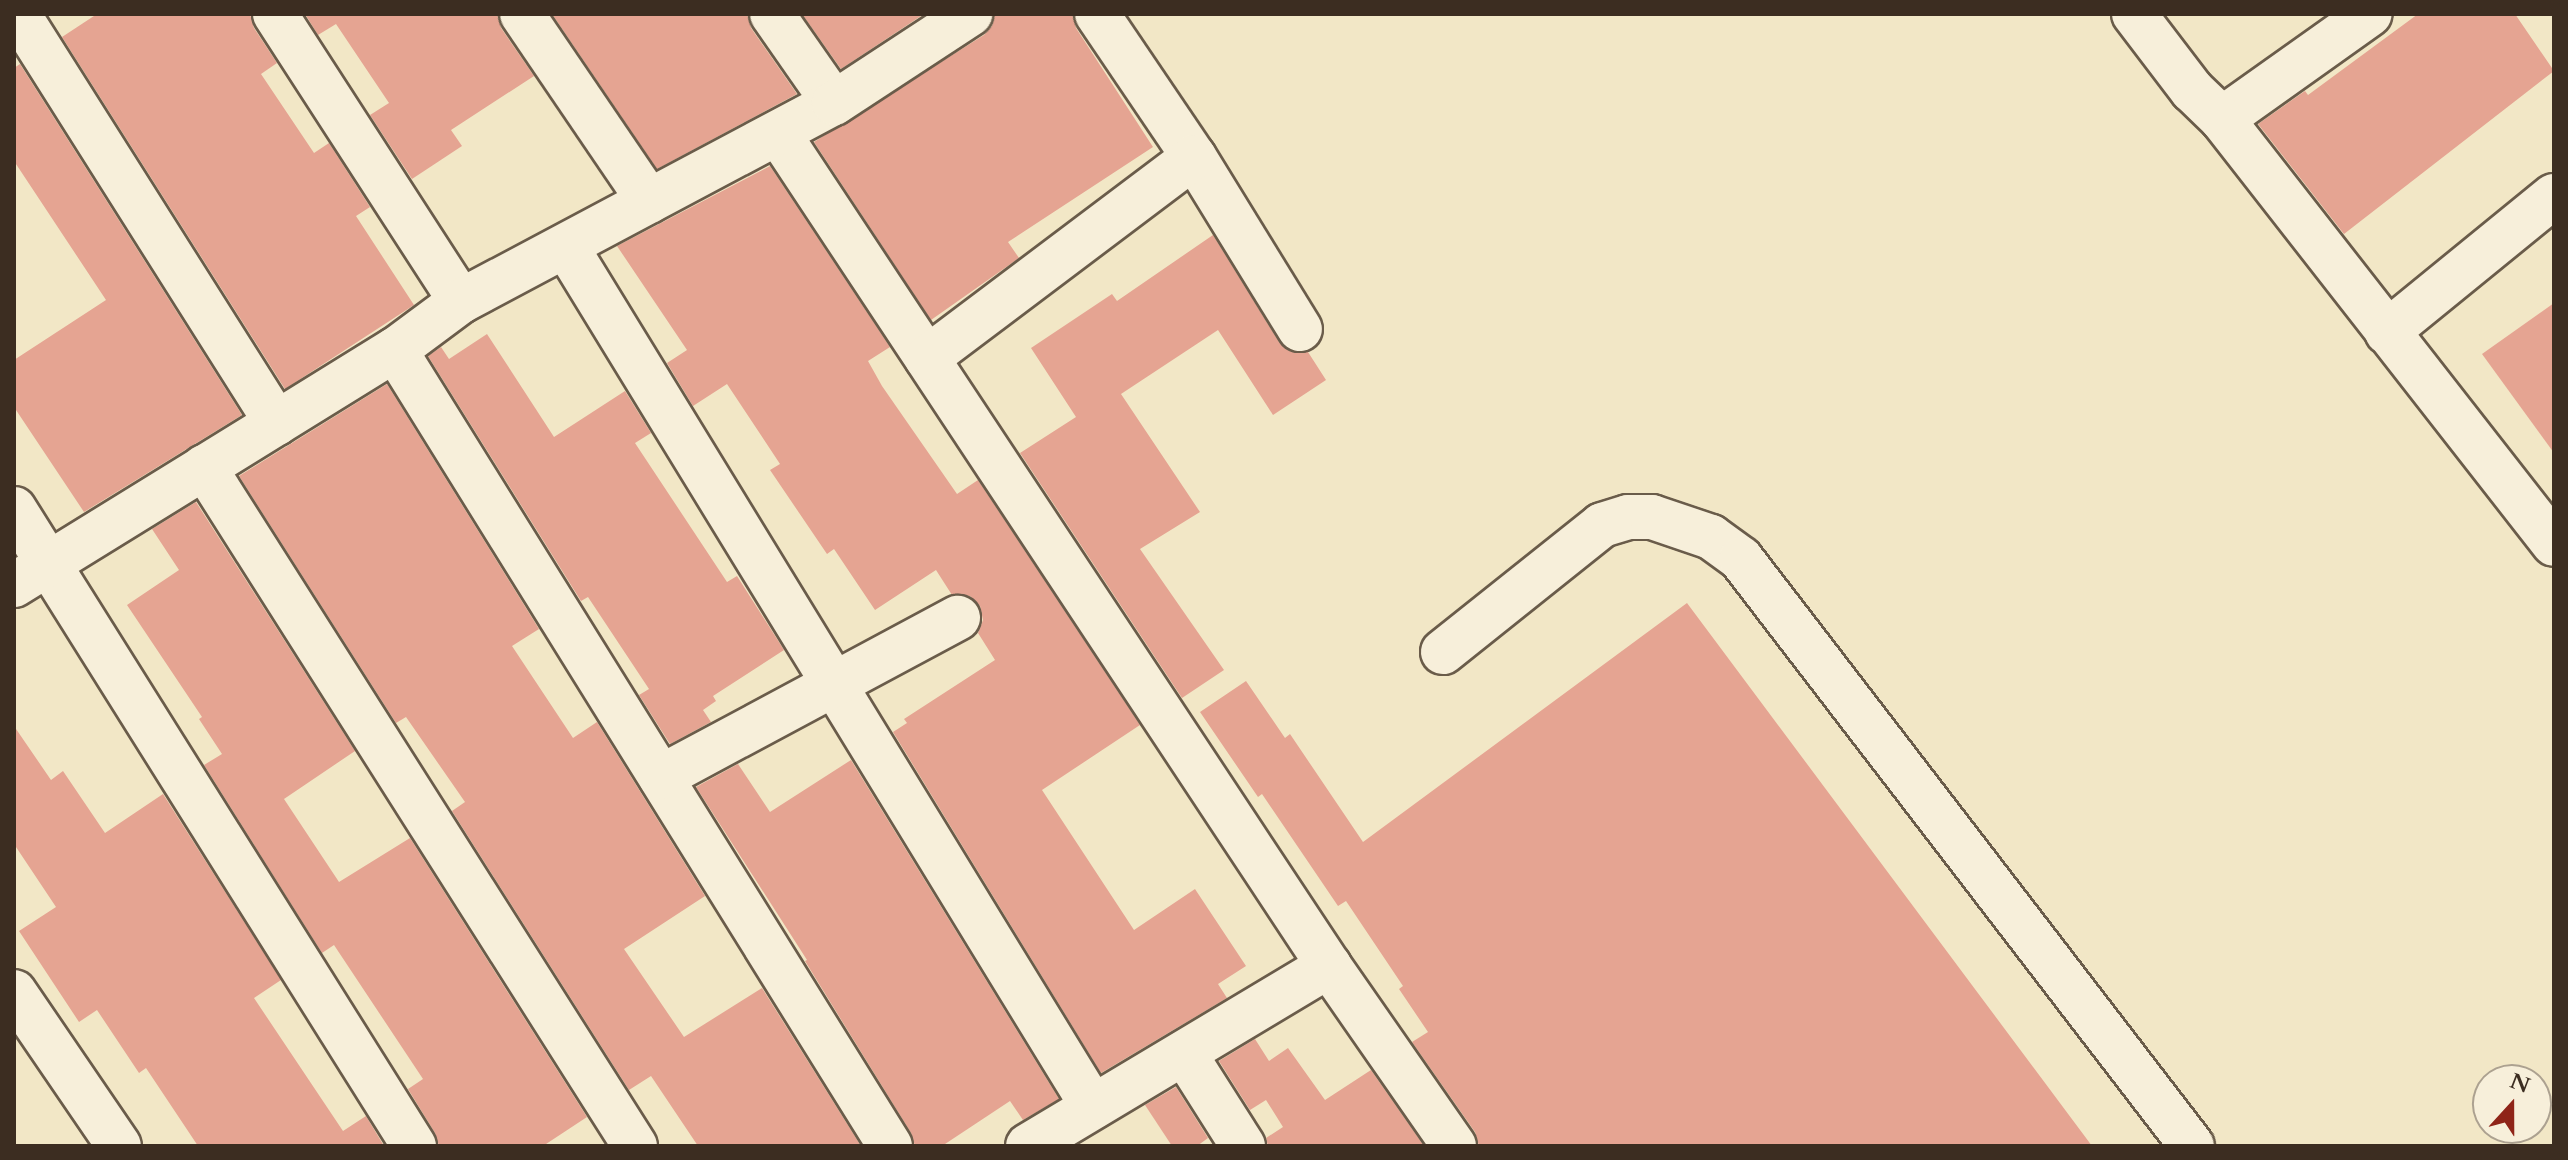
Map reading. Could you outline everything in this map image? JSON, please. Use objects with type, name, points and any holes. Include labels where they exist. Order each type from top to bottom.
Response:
[{"type":"street","points":[[18,14],[277,423]]},
{"type":"street","points":[[275,14],[461,301]]},
{"type":"street","points":[[522,14],[649,201]]},
{"type":"street","points":[[772,14],[834,103]]},
{"type":"street","points":[[32,574],[395,350],[461,301],[567,248],[834,103],[970,14]]},
{"type":"street","points":[[1097,14],[1194,157],[1300,329]]},
{"type":"street","points":[[2134,14],[2192,90],[2222,119],[2554,544]]},
{"type":"street","points":[[2222,119],[2370,14]]},
{"type":"street","points":[[778,133],[1329,966],[1454,1146]]},
{"type":"street","points":[[927,358],[1194,157]]},
{"type":"street","points":[[2387,332],[2554,196]]},
{"type":"street","points":[[567,248],[1093,1107]]},
{"type":"street","points":[[395,350],[890,1146]]},
{"type":"street","points":[[204,467],[635,1146]]},
{"type":"street","points":[[14,509],[32,574],[414,1146]]},
{"type":"street","points":[[1443,652],[1602,525],[1628,517],[1652,517],[1711,537],[1741,559],[2192,1146]]},
{"type":"street","points":[[661,777],[958,618]]},
{"type":"street","points":[[1028,1146],[1329,966]]},
{"type":"street","points":[[14,992],[119,1146]]},
{"type":"street","points":[[1184,1053],[1243,1146]]},
{"type":"building","points":[[97,14],[250,14],[254,28],[277,63],[261,74],[314,153],[329,143],[370,207],[356,216],[414,305],[285,389],[62,37]]},
{"type":"building","points":[[305,14],[497,14],[501,28],[534,76],[451,130],[462,146],[412,179],[370,115],[389,103],[336,24],[318,35]]},
{"type":"building","points":[[552,14],[747,14],[751,28],[797,94],[657,169]]},
{"type":"building","points":[[802,14],[924,14],[841,69]]},
{"type":"building","points":[[995,14],[1072,14],[1076,28],[1153,147],[1008,242],[1019,258],[931,320],[814,142],[984,35],[992,26]]},
{"type":"building","points":[[2418,14],[2515,14],[2554,71],[2344,234],[2258,124],[2305,91],[2308,95]]},
{"type":"building","points":[[20,64],[242,415],[84,512],[14,407],[14,360],[106,300],[14,161],[14,68]]},
{"type":"building","points":[[770,166],[890,347],[868,361],[882,386],[957,494],[978,480],[1140,725],[1042,790],[1134,930],[1195,889],[1246,966],[1218,984],[1227,998],[1101,1073],[893,732],[907,723],[904,719],[995,660],[978,633],[983,620],[980,606],[970,596],[952,595],[936,570],[875,610],[834,549],[827,554],[770,470],[780,464],[727,384],[693,406],[667,363],[687,350],[617,246]]},
{"type":"building","points":[[1213,235],[1279,342],[1289,351],[1308,352],[1326,380],[1273,415],[1218,330],[1121,394],[1200,512],[1140,549],[1224,670],[1182,698],[1020,453],[1076,417],[1031,348],[1112,294],[1117,301]]},
{"type":"building","points":[[2554,303],[2554,453],[2482,354]]},
{"type":"building","points":[[487,334],[554,437],[625,391],[651,433],[635,443],[727,582],[737,576],[784,650],[713,696],[716,701],[703,710],[711,722],[670,744],[639,695],[649,689],[588,597],[581,601],[428,356],[441,347],[449,359]]},
{"type":"building","points":[[387,384],[539,629],[512,646],[573,738],[597,722],[705,896],[624,949],[684,1037],[762,988],[861,1146],[698,1146],[651,1076],[629,1090],[452,811],[465,802],[406,717],[396,723],[239,476]]},
{"type":"building","points":[[196,502],[355,751],[284,799],[339,882],[410,838],[587,1117],[543,1146],[439,1146],[435,1133],[408,1089],[423,1079],[334,945],[322,953],[204,765],[222,754],[199,719],[202,717],[127,605],[179,570],[152,529]]},
{"type":"building","points":[[1687,603],[2092,1146],[1479,1146],[1475,1132],[1412,1042],[1428,1032],[1399,989],[1403,986],[1346,901],[1338,906],[1262,794],[1258,797],[1200,712],[1246,681],[1285,738],[1290,734],[1363,842]]},
{"type":"building","points":[[14,726],[51,780],[63,771],[105,833],[163,794],[281,980],[254,998],[343,1131],[366,1116],[384,1146],[198,1146],[146,1068],[139,1073],[97,1010],[79,1022],[19,931],[56,907],[14,844]]},
{"type":"building","points":[[851,760],[1059,1099],[1023,1120],[1010,1101],[942,1146],[915,1146],[911,1133],[807,960],[696,787],[738,764],[770,812]]},
{"type":"building","points":[[1255,1039],[1269,1061],[1288,1048],[1325,1100],[1371,1070],[1424,1146],[1268,1146],[1266,1138],[1283,1127],[1266,1100],[1250,1110],[1219,1061]]},
{"type":"building","points":[[1176,1087],[1208,1138],[1197,1146],[1172,1146],[1145,1105]]}]
